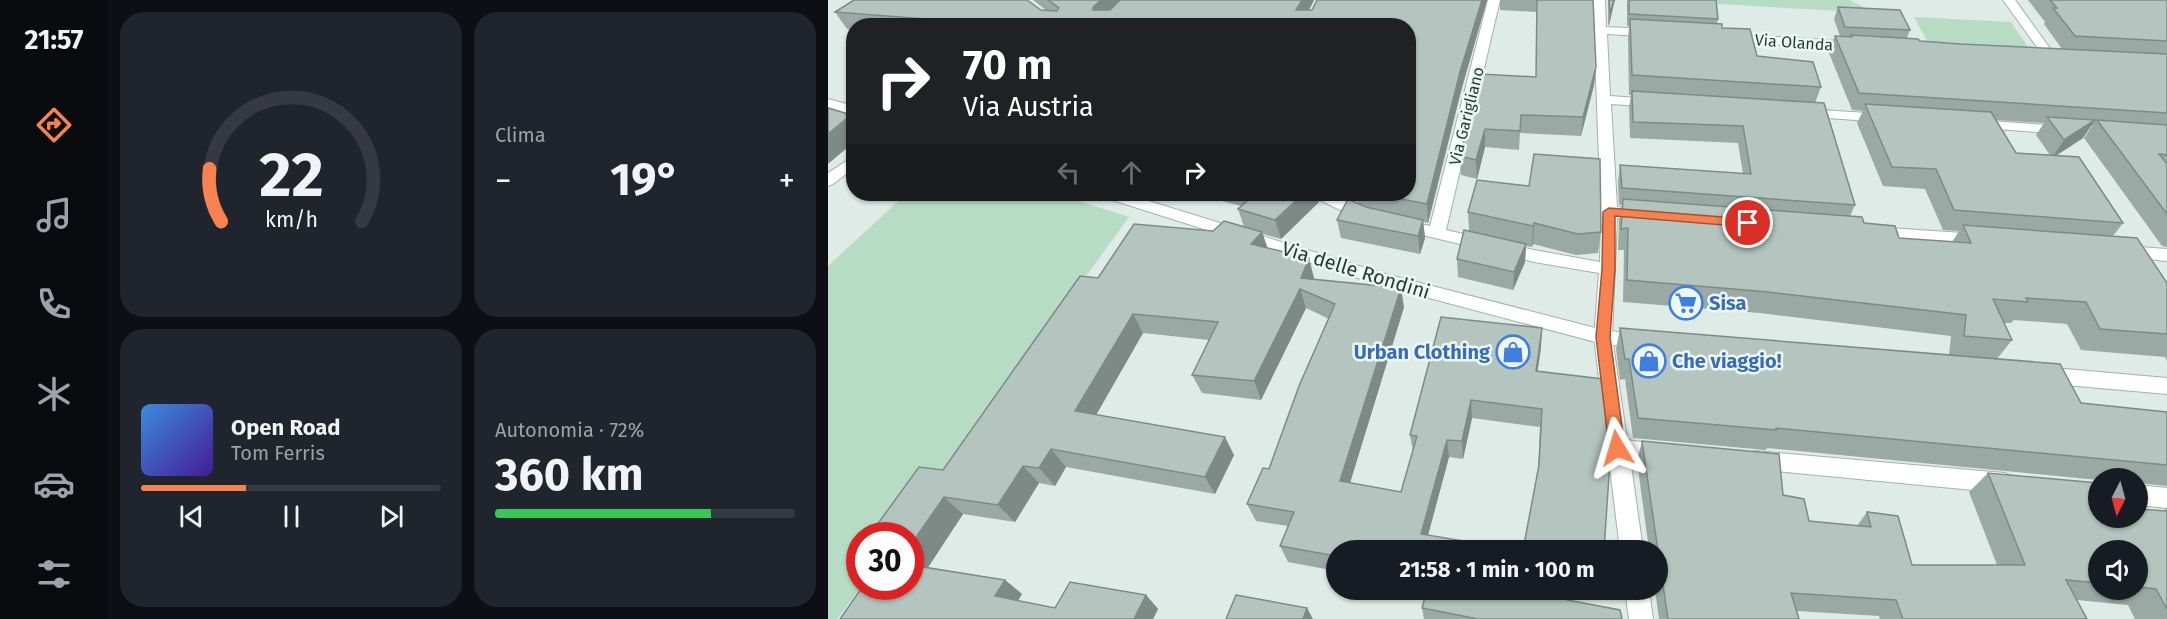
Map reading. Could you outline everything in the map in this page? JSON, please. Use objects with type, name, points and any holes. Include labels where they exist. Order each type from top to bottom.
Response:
[{"type":"street","name":"Via Garigliano","points":[[1437,232],[1494,0]]},
{"type":"street","points":[[1599,0],[1609,212],[1603,337],[1631,540]]},
{"type":"street","points":[[2009,0],[2051,58]]},
{"type":"street","points":[[1601,30],[1672,35]]},
{"type":"street","name":"Via Olanda","points":[[1719,38],[1873,47]]},
{"type":"street","points":[[1605,100],[1665,104]]},
{"type":"street","points":[[828,103],[846,109]]},
{"type":"street","points":[[1784,112],[1904,120]]},
{"type":"street","points":[[1964,124],[2071,131]]},
{"type":"street","points":[[828,181],[846,166]]},
{"type":"street","name":"Via delle Rondini","points":[[1133,201],[1380,279],[1603,337],[1660,342]]},
{"type":"street","points":[[1335,201],[1370,218],[1534,256],[1608,269]]},
{"type":"street","points":[[1609,212],[1656,216]]},
{"type":"street","points":[[1858,231],[1989,241]]},
{"type":"street","points":[[2108,250],[2167,255]]},
{"type":"street","points":[[2024,374],[2167,386]]},
{"type":"street","points":[[1617,448],[1688,454]]},
{"type":"street","points":[[1734,458],[2028,485]]},
{"type":"street","points":[[2148,496],[2167,498]]},
{"type":"street","points":[[1638,600],[1641,619]]},
{"type":"green space","points":[[1650,0],[1849,0],[1875,13]]},
{"type":"green space","points":[[1914,17],[2011,22],[2032,53],[1930,46]]},
{"type":"green space","points":[[898,201],[1079,201],[1129,217],[907,522],[846,522],[846,600],[851,600],[837,619],[828,619],[828,266]]},
{"type":"building","points":[[854,0],[1027,0],[1041,10],[1057,11],[1059,8],[1048,0],[1101,0],[1093,7],[1093,10],[1110,10],[1120,0],[1302,0],[1296,10],[1312,10],[1317,0],[1482,0],[1460,72],[1427,204],[1411,201],[1416,201],[1416,18],[914,18],[835,12]]},
{"type":"building","points":[[1537,0],[1593,0],[1596,67],[1583,117],[1521,115],[1520,131],[1485,129],[1476,160],[1460,156],[1480,74],[1536,77]]},
{"type":"building","points":[[1609,0],[1614,0],[1610,13]]},
{"type":"building","points":[[1629,0],[1716,0],[1718,19],[1629,14]]},
{"type":"building","points":[[2050,0],[2167,0],[2167,41],[2075,36],[2053,8],[2057,8]]},
{"type":"building","points":[[1838,7],[1900,10],[1910,30],[1845,27]]},
{"type":"building","points":[[1630,19],[1722,24],[1722,28],[1750,29],[1757,56],[1813,62],[1821,87],[1632,75]]},
{"type":"building","points":[[1851,35],[1960,44],[2167,54],[2167,113],[1859,93],[1835,36],[1852,37]]},
{"type":"building","points":[[1632,91],[1824,103],[1855,205],[1622,188],[1620,165],[1751,174],[1743,126],[1633,122]]},
{"type":"building","points":[[1865,104],[1991,112],[2016,153],[2079,157],[2123,223],[1954,210],[1936,169],[1892,167]]},
{"type":"building","points":[[828,108],[846,113],[846,119],[828,134]]},
{"type":"building","points":[[2047,117],[2095,120],[2064,140]]},
{"type":"building","points":[[2097,120],[2167,125],[2167,155],[2159,154],[2167,164],[2167,214]]},
{"type":"building","points":[[1534,154],[1600,159],[1601,232],[1578,234],[1534,223],[1533,226],[1468,212],[1477,180],[1529,186]]},
{"type":"building","points":[[1623,199],[1862,217],[1864,223],[1895,226],[1899,238],[1971,243],[1963,225],[2137,238],[2167,283],[2167,334],[2100,329],[2086,302],[2026,298],[2028,302],[1993,299],[2012,340],[1964,336],[1966,315],[1768,292],[1627,280],[1628,228],[1621,229]]},
{"type":"building","points":[[1247,201],[1295,201],[1275,220],[1238,209]]},
{"type":"building","points":[[1347,201],[1352,201],[1366,207],[1423,220],[1418,236],[1337,220]]},
{"type":"building","points":[[1224,221],[1262,232],[1251,244],[1309,258],[1301,278],[1401,288],[1340,481],[1401,492],[1417,436],[1410,435],[1441,317],[1542,328],[1536,371],[1603,379],[1611,445],[1605,540],[1525,540],[1539,465],[1542,409],[1471,400],[1462,441],[1447,440],[1421,534],[1458,540],[1326,540],[1326,554],[1280,546],[1294,512],[1247,504],[1263,468],[1269,469],[1299,386],[1335,304],[1300,289],[1254,381],[1192,375],[1218,322],[1133,314],[1075,411],[1225,437],[1205,477],[1051,449],[1039,468],[1023,466],[998,505],[944,497],[924,526],[924,522],[879,522],[919,467],[943,470],[1080,276],[1098,278],[1134,224],[1213,231]]},
{"type":"building","points":[[1464,230],[1526,244],[1514,272],[1457,259]]},
{"type":"building","points":[[1620,328],[2060,364],[2081,403],[2167,412],[2167,465],[1776,428],[1776,430],[1638,418],[1629,359],[1625,359]]},
{"type":"building","points":[[1642,441],[1779,454],[1783,495],[1804,499],[1809,521],[1871,527],[1867,512],[1898,516],[1912,565],[2025,565],[1988,473],[2088,482],[2088,528],[2148,528],[2148,510],[2167,511],[2167,609],[2156,589],[2148,588],[2148,540],[2088,540],[2088,582],[2066,580],[2087,619],[1903,619],[1896,600],[1791,593],[1799,619],[1668,619],[1665,600],[1668,600],[1668,540],[1656,540]]},
{"type":"building","points":[[924,567],[1005,580],[995,596],[1055,608],[1070,582],[1146,595],[1134,619],[840,619],[853,600],[924,600]]},
{"type":"building","points":[[1236,595],[1307,608],[1303,619],[1226,619]]},
{"type":"building","points":[[1424,600],[1567,600],[1620,610],[1622,619],[1478,619],[1422,608]]},
{"type":"place","name":"Sisa","points":[[1686,303]]},
{"type":"place","name":"Urban Clothing","points":[[1513,352]]},
{"type":"place","name":"Che viaggio!","points":[[1649,361]]},
{"type":"route","points":[[1617,448],[1603,337],[1609,212],[1748,223]]}]
